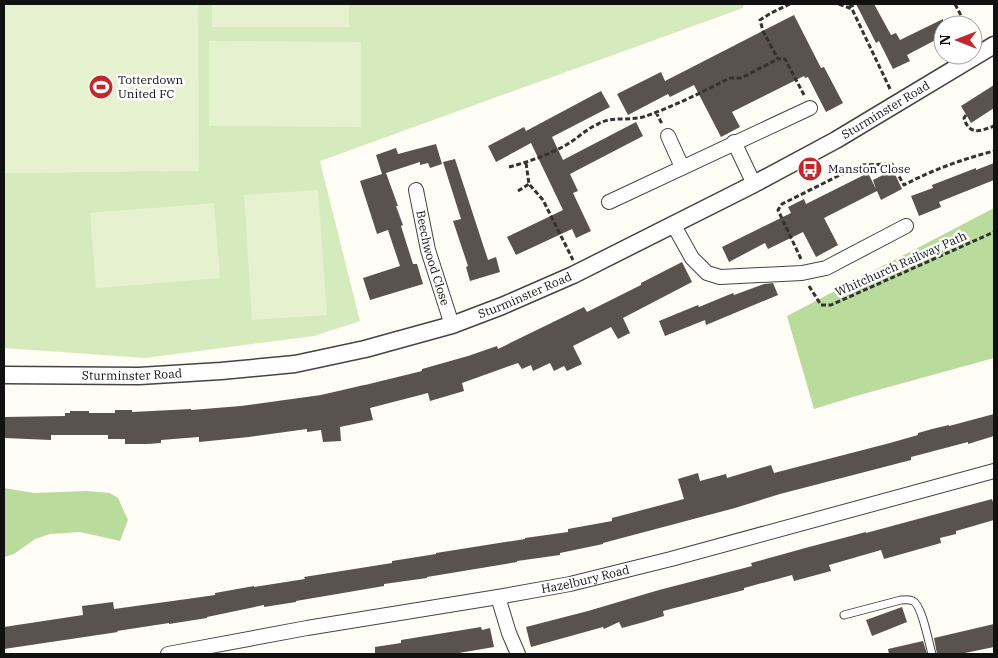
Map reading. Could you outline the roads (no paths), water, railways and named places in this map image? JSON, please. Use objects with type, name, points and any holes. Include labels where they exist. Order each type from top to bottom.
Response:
[{"type":"street","name":"Sturminster Road","points":[[4,375],[139,376],[295,364],[365,350],[452,325],[502,306],[578,272],[754,184],[836,140],[994,46]]},
{"type":"street","points":[[609,202],[810,108]]},
{"type":"street","points":[[668,136],[682,167]]},
{"type":"street","points":[[734,142],[754,184]]},
{"type":"street","name":"Beechwood Close","points":[[416,190],[428,250],[452,325]]},
{"type":"street","points":[[673,224],[692,258],[707,273],[720,277],[805,273],[826,268],[906,226]]},
{"type":"street","name":"Hazelbury Road","points":[[168,654],[307,628],[570,584],[994,471]]},
{"type":"street","points":[[498,597],[509,633],[518,654]]},
{"type":"lane","points":[[844,615],[901,600],[914,601],[920,608],[932,654]]},
{"type":"place","name":"Totterdown United FC","points":[[101,87]]},
{"type":"place","name":"Manston Close","points":[[810,169]]}]
